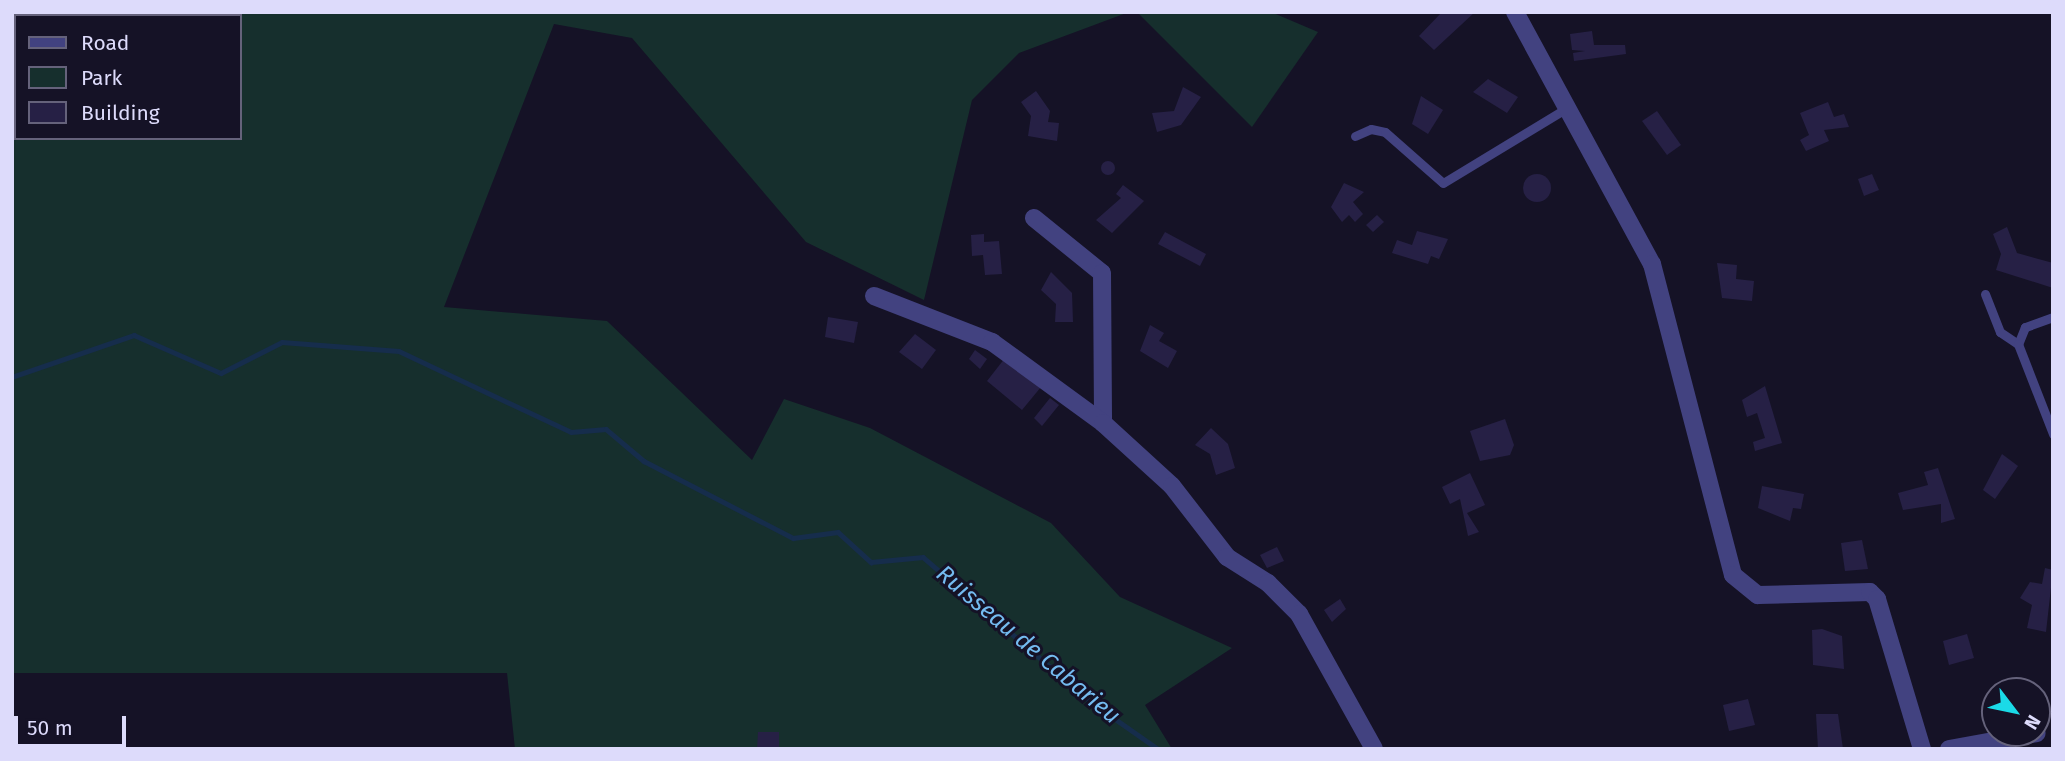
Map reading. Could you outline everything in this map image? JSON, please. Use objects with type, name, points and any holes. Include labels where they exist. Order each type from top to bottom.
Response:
[{"type":"street","points":[[1515,12],[1652,264],[1733,575],[1758,595],[1870,592],[1877,599],[1922,749]]},
{"type":"street","points":[[1034,218],[1102,273],[1103,423]]},
{"type":"street","points":[[874,296],[992,342],[1103,423],[1172,486],[1227,557],[1268,583],[1299,614],[1374,749]]},
{"type":"street","points":[[1949,749],[1981,743]]},
{"type":"lane","points":[[1355,136],[1371,129],[1385,132],[1443,183],[1567,108]]},
{"type":"lane","points":[[1984,294],[2000,332],[2018,344],[2053,434]]},
{"type":"lane","points":[[2018,344],[2025,327],[2053,317]]},
{"type":"green space","points":[[12,12],[1129,12],[1019,53],[972,100],[924,300],[806,242],[632,38],[554,24],[444,307],[607,321],[752,460],[784,399],[870,428],[1051,523],[1120,597],[1232,648],[1145,705],[1172,749],[515,749],[507,673],[12,673]]},
{"type":"green space","points":[[1137,12],[1271,12],[1318,32],[1252,127]]},
{"type":"building","points":[[1442,12],[1475,12],[1434,50],[1419,36]]},
{"type":"building","points":[[1592,31],[1594,45],[1625,45],[1626,54],[1574,61],[1573,53],[1585,51],[1572,50],[1570,34]]},
{"type":"building","points":[[1488,79],[1518,97],[1507,113],[1473,92]]},
{"type":"building","points":[[1183,87],[1201,97],[1181,125],[1157,132],[1152,113],[1174,111]]},
{"type":"building","points":[[1036,91],[1050,111],[1048,122],[1059,123],[1057,141],[1028,136],[1031,116],[1021,102]]},
{"type":"building","points":[[1421,96],[1443,110],[1428,134],[1412,124]]},
{"type":"building","points":[[1828,102],[1834,117],[1844,114],[1849,127],[1824,130],[1829,141],[1806,151],[1800,140],[1809,135],[1800,113]]},
{"type":"building","points":[[1657,111],[1681,145],[1667,155],[1642,121]]},
{"type":"building","points":[[1105,161],[1111,161],[1115,168],[1111,175],[1105,175],[1101,171],[1101,165]]},
{"type":"building","points":[[1537,174],[1547,178],[1551,188],[1547,198],[1537,202],[1527,198],[1523,188],[1527,178]]},
{"type":"building","points":[[1872,174],[1879,190],[1864,196],[1858,179]]},
{"type":"building","points":[[1344,183],[1364,192],[1353,202],[1363,214],[1355,222],[1349,215],[1342,222],[1331,207]]},
{"type":"building","points":[[1123,185],[1144,201],[1112,233],[1096,220],[1121,198],[1116,194]]},
{"type":"building","points":[[1377,215],[1384,222],[1373,232],[1366,225]]},
{"type":"building","points":[[2007,227],[2017,253],[2053,263],[2053,288],[1996,270],[2001,254],[1993,234]]},
{"type":"building","points":[[1417,231],[1448,239],[1439,259],[1431,256],[1428,264],[1392,253],[1397,240],[1412,245]]},
{"type":"building","points":[[1165,232],[1206,254],[1200,266],[1158,244]]},
{"type":"building","points":[[984,234],[984,242],[999,241],[1002,274],[985,275],[983,255],[972,256],[971,235]]},
{"type":"building","points":[[1717,263],[1737,265],[1736,279],[1754,281],[1752,301],[1722,298]]},
{"type":"building","points":[[1051,272],[1072,293],[1073,322],[1055,322],[1056,304],[1041,290]]},
{"type":"building","points":[[828,317],[858,322],[854,343],[825,337]]},
{"type":"building","points":[[1150,325],[1164,333],[1159,341],[1177,351],[1168,368],[1140,351]]},
{"type":"building","points":[[915,334],[936,350],[922,369],[899,352]]},
{"type":"building","points":[[975,350],[987,359],[980,369],[969,359]]},
{"type":"building","points":[[1005,358],[1041,387],[1022,410],[987,381]]},
{"type":"building","points":[[1765,386],[1782,443],[1755,451],[1753,442],[1765,438],[1757,413],[1747,417],[1742,400]]},
{"type":"building","points":[[1050,398],[1059,405],[1042,426],[1034,418]]},
{"type":"building","points":[[1505,419],[1514,445],[1510,455],[1480,461],[1470,431]]},
{"type":"building","points":[[1211,428],[1228,444],[1235,468],[1216,475],[1210,454],[1195,445]]},
{"type":"building","points":[[2002,454],[2018,466],[1995,499],[1983,490]]},
{"type":"building","points":[[1938,468],[1955,519],[1941,523],[1941,504],[1903,510],[1898,493],[1928,485],[1924,472]]},
{"type":"building","points":[[1470,473],[1485,505],[1467,513],[1479,532],[1468,536],[1460,499],[1450,504],[1442,487]]},
{"type":"building","points":[[1762,486],[1804,494],[1801,509],[1793,508],[1790,521],[1758,508]]},
{"type":"building","points":[[1862,540],[1868,569],[1845,571],[1841,543]]},
{"type":"building","points":[[1277,547],[1284,561],[1267,568],[1260,555]]},
{"type":"building","points":[[2045,568],[2053,570],[2046,632],[2027,628],[2032,605],[2020,598],[2030,582],[2042,584]]},
{"type":"building","points":[[1340,599],[1346,609],[1332,622],[1324,610]]},
{"type":"building","points":[[1822,629],[1842,636],[1844,669],[1813,665],[1812,630]]},
{"type":"building","points":[[1967,634],[1974,658],[1949,665],[1943,641]]},
{"type":"building","points":[[1748,699],[1755,725],[1729,731],[1723,705]]},
{"type":"building","points":[[1816,714],[1838,714],[1843,749],[1818,749]]},
{"type":"building","points":[[758,732],[779,732],[779,749],[757,749]]},
{"type":"waterway","name":"Ruisseau de Cabarieu","points":[[12,377],[134,335],[221,373],[282,342],[399,351],[571,432],[606,429],[644,461],[793,538],[838,532],[871,562],[923,557],[1091,702],[1158,749]]}]
